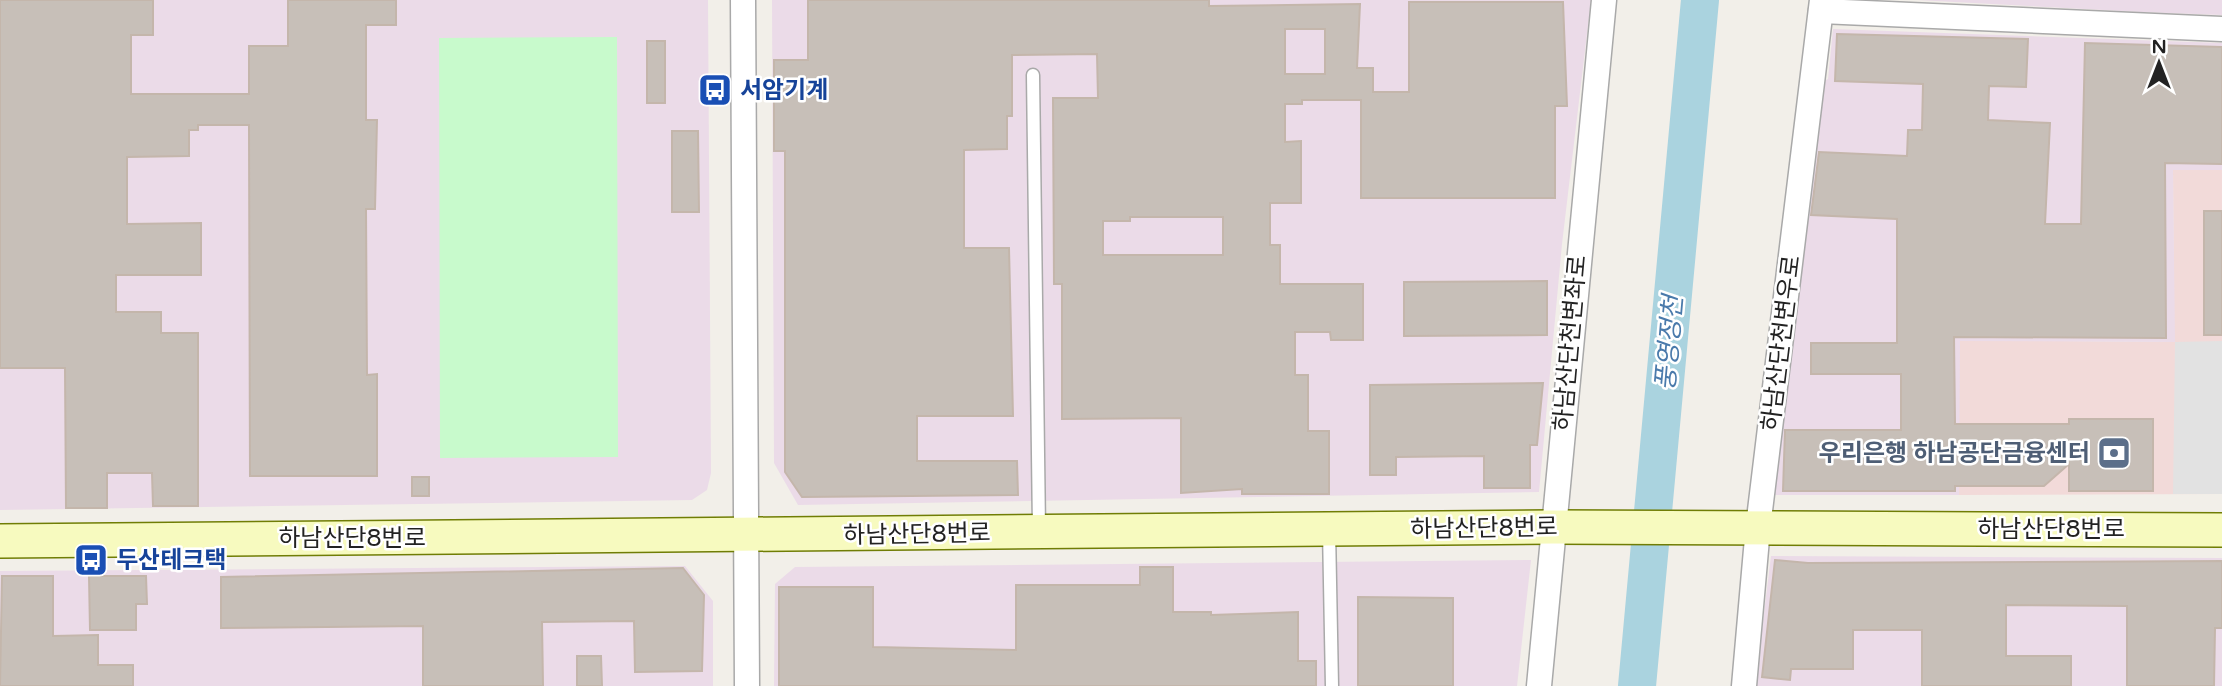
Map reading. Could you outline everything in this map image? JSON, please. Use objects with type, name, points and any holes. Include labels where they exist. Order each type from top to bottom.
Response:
[{"type":"street","points":[[743,0],[747,686]]},
{"type":"street","name":"하남산단천변좌로","points":[[1539,686],[1561,527],[1604,0]]},
{"type":"street","points":[[1822,6],[2222,29]]},
{"type":"street","name":"하남산단천변우로","points":[[1744,686],[1750,528],[1822,6]]},
{"type":"street","name":"하남산단8번로","points":[[0,541],[1561,527],[2222,530]]},
{"type":"lane","points":[[1033,75],[1039,533]]},
{"type":"lane","points":[[1329,530],[1332,686]]},
{"type":"shaded area","points":[[0,0],[708,0],[711,473],[707,490],[692,500],[0,510]]},
{"type":"shaded area","points":[[772,0],[1591,0],[1562,244],[1539,492],[798,505],[774,463]]},
{"type":"shaded area","points":[[1917,0],[2222,0],[2222,15],[2140,12]]},
{"type":"shaded area","points":[[1833,29],[2222,43],[2222,170],[2173,170],[2175,342],[1960,341],[1959,495],[1774,495],[1819,83],[1828,79]]},
{"type":"shaded area","points":[[2173,170],[2222,170],[2222,494],[1959,495],[1959,340],[2174,342]]},
{"type":"shaded area","points":[[2222,341],[2222,494],[2173,494],[2175,342]]},
{"type":"shaded area","points":[[1771,556],[2222,558],[2222,686],[1755,686]]},
{"type":"shaded area","points":[[1531,560],[1517,686],[774,686],[775,584],[795,567]]},
{"type":"shaded area","points":[[685,566],[713,601],[713,686],[0,686],[0,571]]},
{"type":"green space","points":[[617,37],[618,457],[440,458],[439,38]]},
{"type":"building","points":[[0,0],[153,0],[153,35],[131,35],[131,94],[249,94],[249,46],[288,46],[288,0],[396,0],[396,25],[366,25],[366,120],[377,120],[375,209],[366,209],[367,375],[377,374],[377,476],[250,476],[249,125],[198,125],[198,130],[189,130],[189,156],[127,157],[127,224],[201,223],[201,275],[116,275],[116,312],[161,312],[161,333],[198,333],[198,506],[153,506],[152,473],[107,473],[107,508],[66,508],[65,368],[0,368]]},
{"type":"building","points":[[808,0],[1209,0],[1209,6],[1360,4],[1357,68],[1373,68],[1373,92],[1409,92],[1409,2],[1563,2],[1567,106],[1555,106],[1555,198],[1361,198],[1361,100],[1302,100],[1302,104],[1285,104],[1285,142],[1301,141],[1301,203],[1270,203],[1270,245],[1280,245],[1280,284],[1363,284],[1363,340],[1331,340],[1330,332],[1295,332],[1295,375],[1308,375],[1308,431],[1329,431],[1329,494],[1242,494],[1242,489],[1181,493],[1181,418],[1062,419],[1062,284],[1054,284],[1053,98],[1098,98],[1097,54],[1012,55],[1012,116],[1007,116],[1007,149],[964,150],[964,248],[1009,248],[1013,416],[917,416],[917,461],[1017,461],[1018,495],[802,497],[785,472],[785,151],[774,151],[774,60],[808,60]],"holes":[[[1285,29],[1325,29],[1325,74],[1285,74]],[[1130,217],[1223,217],[1223,255],[1103,255],[1103,221],[1130,221]]]},
{"type":"building","points":[[1837,34],[2028,39],[2026,87],[1989,86],[1988,120],[2050,123],[2045,224],[2081,224],[2085,43],[2222,47],[2222,164],[2165,163],[2166,338],[1954,337],[1955,424],[2069,424],[2069,419],[2153,419],[2153,491],[2069,491],[2069,464],[2044,486],[1955,486],[1955,491],[1783,491],[1785,430],[1901,430],[1901,374],[1811,374],[1811,343],[1897,343],[1897,219],[1811,215],[1819,152],[1907,156],[1908,130],[1922,130],[1923,84],[1835,81]]},
{"type":"building","points":[[647,41],[665,41],[665,103],[647,103]]},
{"type":"building","points":[[672,131],[698,131],[699,212],[672,212]]},
{"type":"building","points":[[2204,211],[2222,211],[2222,335],[2204,335]]},
{"type":"building","points":[[1547,281],[1547,335],[1404,336],[1404,282]]},
{"type":"building","points":[[1543,383],[1537,445],[1530,445],[1530,488],[1484,488],[1484,456],[1396,457],[1396,475],[1370,475],[1370,385]]},
{"type":"building","points":[[412,477],[429,477],[429,496],[412,496]]},
{"type":"building","points":[[1775,560],[1808,563],[2222,561],[2222,628],[2215,628],[2214,686],[2127,686],[2127,606],[2006,605],[2006,656],[2071,656],[2071,686],[1922,686],[1922,630],[1853,630],[1853,669],[1791,669],[1790,680],[1762,677]]},
{"type":"building","points":[[1140,567],[1173,567],[1173,612],[1211,612],[1211,615],[1298,612],[1298,661],[1316,661],[1316,686],[779,686],[779,587],[873,587],[873,647],[1016,650],[1016,585],[1140,585]]},
{"type":"building","points":[[683,568],[704,595],[702,671],[635,672],[634,621],[542,622],[543,686],[423,686],[423,626],[221,628],[221,577]]},
{"type":"building","points":[[2,576],[53,576],[53,636],[98,635],[98,665],[133,665],[133,686],[0,686]]},
{"type":"building","points":[[89,576],[146,576],[147,604],[136,604],[136,630],[90,630]]},
{"type":"building","points":[[1358,597],[1453,598],[1453,686],[1358,686]]},
{"type":"building","points":[[577,656],[601,656],[602,686],[577,686]]},
{"type":"waterway","name":"풍영정천","points":[[1637,686],[1700,0]]},
{"type":"place","name":"서암기계","points":[[715,90]]},
{"type":"place","name":"우리은행 하남공단금융센터","points":[[2114,453]]},
{"type":"place","name":"두산테크택","points":[[91,560]]}]
